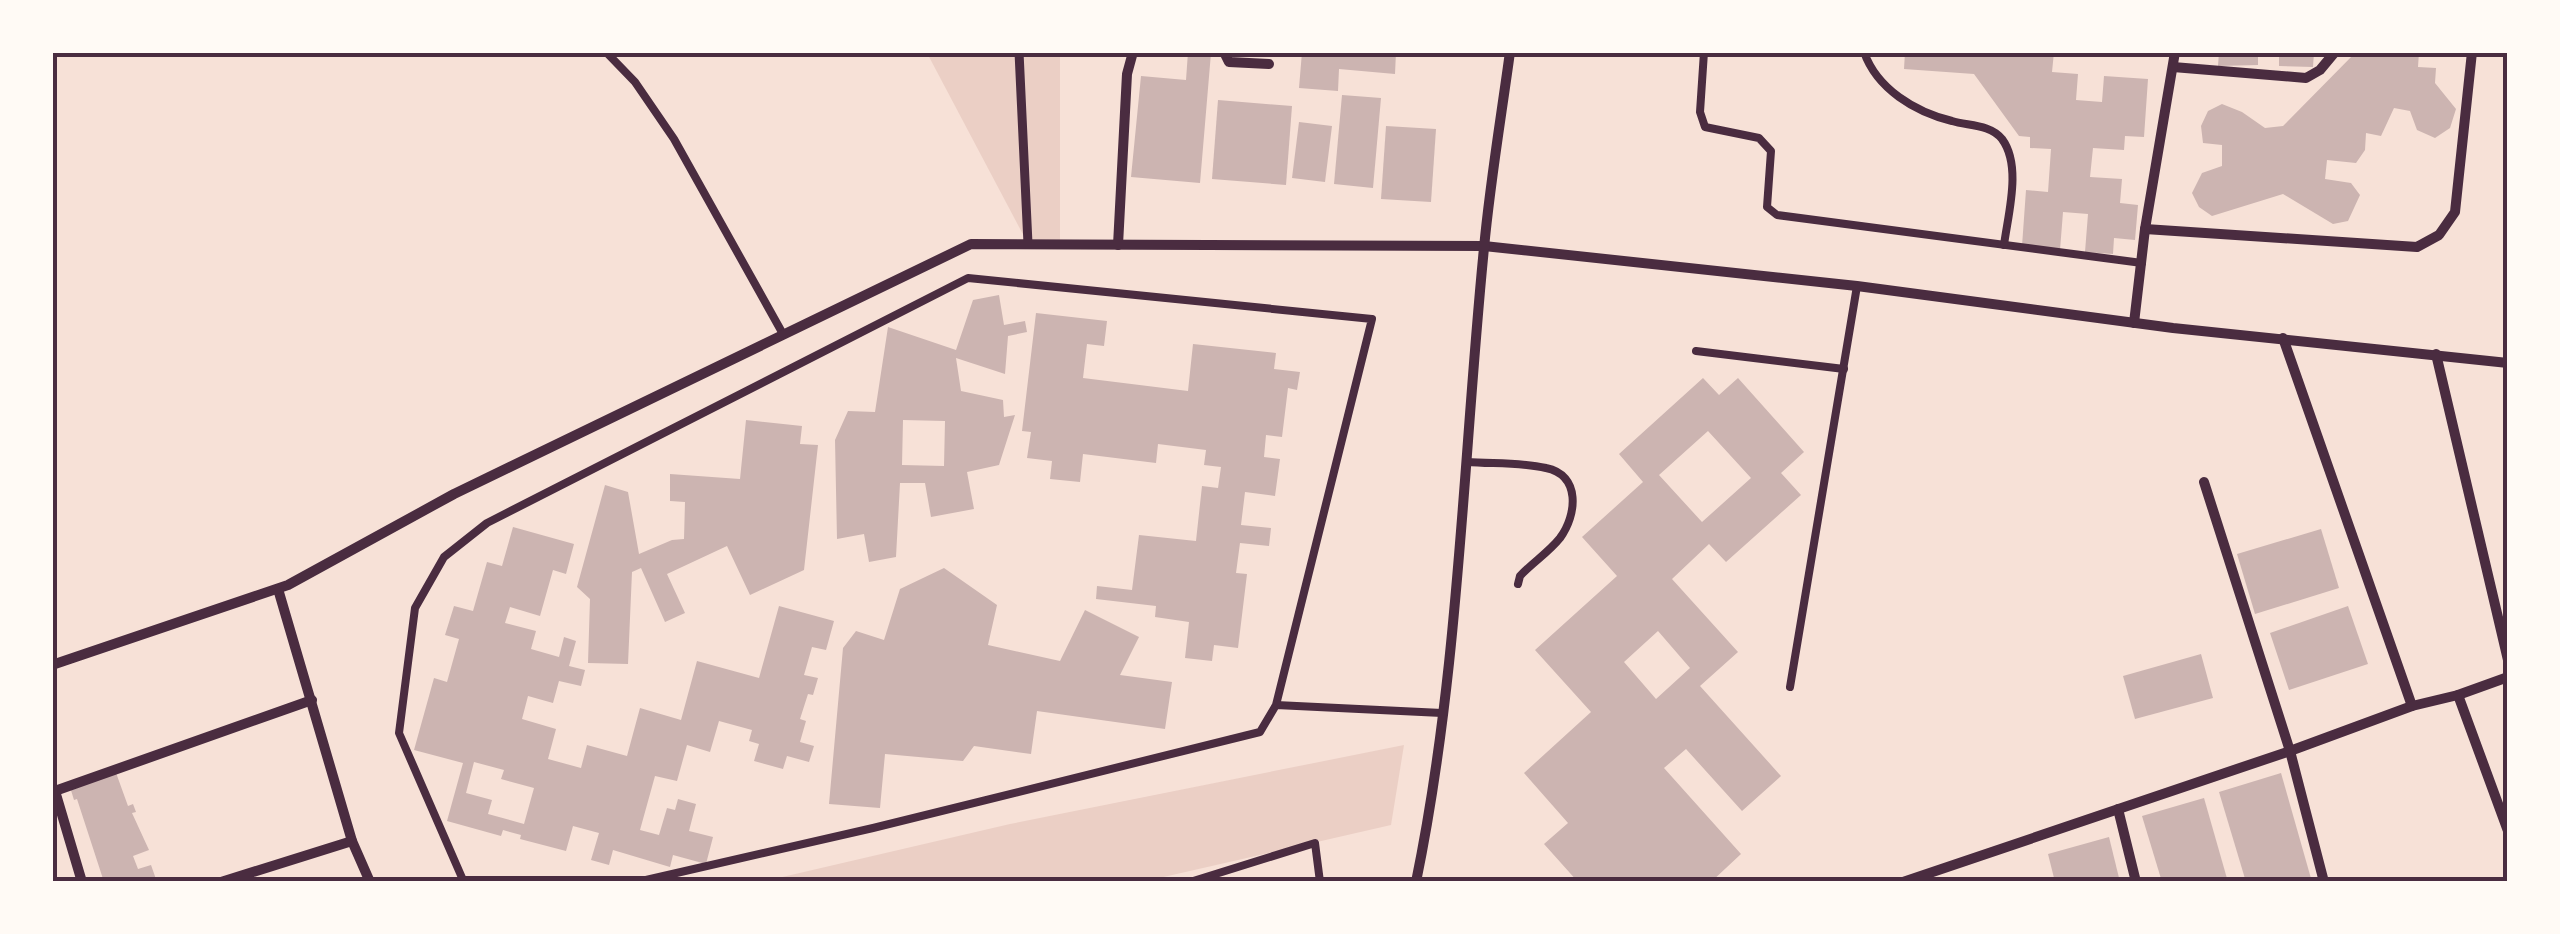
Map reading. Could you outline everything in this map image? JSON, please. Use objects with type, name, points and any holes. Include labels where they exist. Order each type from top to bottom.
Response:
[{"type":"street","points":[[1020,52],[1028,244]]},
{"type":"street","points":[[1118,245],[1127,74],[1133,52]]},
{"type":"street","points":[[1224,52],[1229,62],[1269,64]]},
{"type":"street","points":[[1416,882],[1435,788],[1484,246],[1510,52]]},
{"type":"street","points":[[2134,323],[2145,229],[2175,52]]},
{"type":"street","points":[[2172,67],[2306,78],[2320,70],[2335,52]]},
{"type":"street","points":[[2145,229],[2417,247],[2439,235],[2455,212],[2472,52]]},
{"type":"street","points":[[52,665],[278,589],[454,494],[971,244],[1484,246],[1857,286],[2173,328],[2508,363]]},
{"type":"street","points":[[2283,338],[2412,706]]},
{"type":"street","points":[[2436,354],[2508,660]]},
{"type":"street","points":[[2204,482],[2290,751],[2324,882]]},
{"type":"street","points":[[278,589],[352,841],[370,882]]},
{"type":"street","points":[[1903,882],[2412,706],[2508,677]]},
{"type":"street","points":[[2458,695],[2508,831]]},
{"type":"street","points":[[82,882],[54,792],[312,700]]},
{"type":"street","points":[[2118,808],[2136,882]]},
{"type":"street","points":[[220,882],[352,841]]},
{"type":"street","points":[[1942,868],[1945,882]]},
{"type":"lane","points":[[606,52],[636,82],[674,139],[783,334]]},
{"type":"lane","points":[[1704,52],[1700,112],[1705,127],[1759,138],[1771,151],[1767,207],[1776,216],[2142,263]]},
{"type":"lane","points":[[1864,52],[1869,65],[1909,106],[1950,121],[1986,127],[2001,138],[2012,179],[2004,245]]},
{"type":"lane","points":[[968,278],[1372,319],[1276,705],[1260,732],[646,880],[463,880],[400,733],[415,608],[444,558],[487,523],[968,278]]},
{"type":"lane","points":[[1790,687],[1857,286]]},
{"type":"lane","points":[[1696,351],[1844,369]]},
{"type":"lane","points":[[1467,462],[1547,468],[1560,474],[1570,487],[1573,510],[1568,524],[1558,540],[1520,576],[1518,584]]},
{"type":"lane","points":[[1276,705],[1442,713]]},
{"type":"lane","points":[[1190,882],[1315,844],[1320,882]]},
{"type":"shaded area","points":[[927,53],[1060,53],[1060,245],[1028,244]]},
{"type":"shaded area","points":[[1404,745],[1391,825],[1146,881],[761,882],[1010,824]]},
{"type":"building","points":[[1188,52],[1211,53],[1200,183],[1131,177],[1141,76],[1186,80]]},
{"type":"building","points":[[1302,52],[1396,52],[1395,74],[1339,69],[1338,91],[1299,88]]},
{"type":"building","points":[[1905,52],[2054,52],[2052,72],[2078,74],[2076,100],[2102,102],[2104,76],[2148,79],[2144,137],[2125,136],[2124,150],[2093,148],[2090,177],[2122,179],[2120,203],[2138,205],[2135,240],[2114,238],[2113,254],[2085,252],[2088,214],[2063,212],[2060,250],[2022,246],[2026,190],[2048,192],[2051,149],[2030,148],[2030,137],[2019,136],[1974,74],[1904,69]]},
{"type":"building","points":[[2219,52],[2258,52],[2258,65],[2218,66]]},
{"type":"building","points":[[2279,52],[2314,52],[2313,67],[2279,66]]},
{"type":"building","points":[[2356,52],[2419,52],[2418,67],[2436,68],[2435,83],[2456,109],[2450,128],[2435,138],[2417,130],[2410,111],[2394,108],[2381,136],[2366,133],[2365,150],[2356,163],[2327,160],[2325,179],[2351,183],[2360,195],[2348,221],[2333,224],[2283,194],[2212,216],[2199,207],[2192,193],[2202,173],[2222,166],[2222,145],[2203,143],[2201,126],[2208,111],[2222,104],[2265,128],[2283,126]]},
{"type":"building","points":[[1342,95],[1381,98],[1373,188],[1334,184]]},
{"type":"building","points":[[1218,100],[1292,106],[1286,185],[1212,179]]},
{"type":"building","points":[[1299,122],[1332,126],[1325,182],[1292,178]]},
{"type":"building","points":[[1386,126],[1436,129],[1431,202],[1381,199]]},
{"type":"building","points":[[999,295],[1004,325],[1025,321],[1027,332],[1008,336],[1005,374],[956,358],[961,391],[1003,400],[1004,417],[1015,415],[999,465],[967,472],[974,509],[931,517],[925,483],[900,483],[896,557],[869,562],[864,534],[837,539],[835,440],[848,411],[875,412],[888,327],[956,350],[973,300]],"holes":[[[903,420],[945,421],[944,466],[902,465]]]},
{"type":"building","points":[[1036,313],[1107,321],[1104,346],[1087,344],[1083,378],[1188,391],[1193,344],[1276,353],[1274,369],[1300,372],[1297,390],[1288,388],[1282,437],[1266,435],[1264,457],[1280,459],[1275,496],[1245,492],[1241,525],[1271,528],[1269,546],[1240,543],[1236,573],[1247,574],[1238,648],[1214,645],[1212,661],[1185,658],[1189,622],[1155,617],[1156,606],[1096,599],[1097,586],[1132,590],[1139,535],[1196,541],[1202,486],[1218,488],[1221,467],[1204,465],[1206,450],[1158,444],[1156,463],[1083,454],[1080,482],[1050,479],[1052,461],[1027,458],[1031,432],[1022,431]]},
{"type":"building","points":[[1703,378],[1719,395],[1738,378],[1804,452],[1781,473],[1801,495],[1726,562],[1709,544],[1672,579],[1738,652],[1700,686],[1781,776],[1742,811],[1686,749],[1664,768],[1741,854],[1711,882],[1578,882],[1544,844],[1568,823],[1524,773],[1591,712],[1535,650],[1617,576],[1582,537],[1643,482],[1619,454]],"holes":[[[1708,431],[1751,478],[1702,522],[1659,475]],[[1658,631],[1690,668],[1656,699],[1624,662]]]},
{"type":"building","points":[[746,420],[802,426],[800,444],[818,445],[804,570],[750,595],[727,546],[667,574],[685,613],[665,622],[641,568],[632,572],[628,664],[588,663],[590,599],[577,587],[605,485],[628,492],[639,554],[684,539],[685,502],[670,501],[670,474],[740,479]]},
{"type":"building","points":[[513,527],[574,544],[566,574],[553,570],[540,616],[510,607],[505,623],[536,631],[531,649],[559,657],[564,637],[576,641],[569,666],[585,670],[581,686],[559,681],[553,703],[528,696],[522,719],[556,729],[548,759],[581,768],[587,745],[627,756],[640,708],[681,720],[697,661],[759,678],[779,606],[834,621],[826,650],[812,647],[804,675],[818,678],[800,719],[806,721],[800,742],[814,746],[809,762],[787,756],[783,769],[754,761],[759,744],[749,741],[752,730],[719,721],[710,752],[687,745],[677,781],[655,776],[640,830],[659,835],[667,808],[675,810],[678,799],[696,804],[689,831],[713,837],[706,864],[673,855],[670,867],[613,850],[609,865],[591,860],[599,833],[573,826],[566,851],[520,839],[521,835],[503,830],[501,836],[447,821],[463,763],[414,750],[434,678],[447,682],[459,639],[445,635],[454,606],[473,611],[487,562],[502,566]],"holes":[[[474,762],[504,770],[501,779],[534,788],[524,824],[488,814],[492,800],[466,793]]]},
{"type":"building","points":[[2321,529],[2339,588],[2255,614],[2237,554]]},
{"type":"building","points":[[944,568],[997,605],[988,645],[1060,661],[1085,610],[1139,637],[1120,675],[1172,682],[1165,729],[1037,711],[1031,754],[974,746],[963,761],[885,754],[880,808],[829,804],[843,648],[856,631],[884,640],[900,589]]},
{"type":"building","points":[[2348,606],[2368,664],[2289,690],[2270,633]]},
{"type":"building","points":[[2201,654],[2213,698],[2135,719],[2123,676]]},
{"type":"building","points":[[115,770],[128,806],[133,804],[136,812],[132,813],[149,850],[133,856],[138,869],[151,865],[157,882],[104,882],[70,787]]},
{"type":"building","points":[[2281,773],[2312,882],[2246,882],[2219,792]]},
{"type":"building","points":[[2204,798],[2228,882],[2162,882],[2142,816]]},
{"type":"building","points":[[2109,837],[2120,882],[2055,882],[2048,854]]}]
